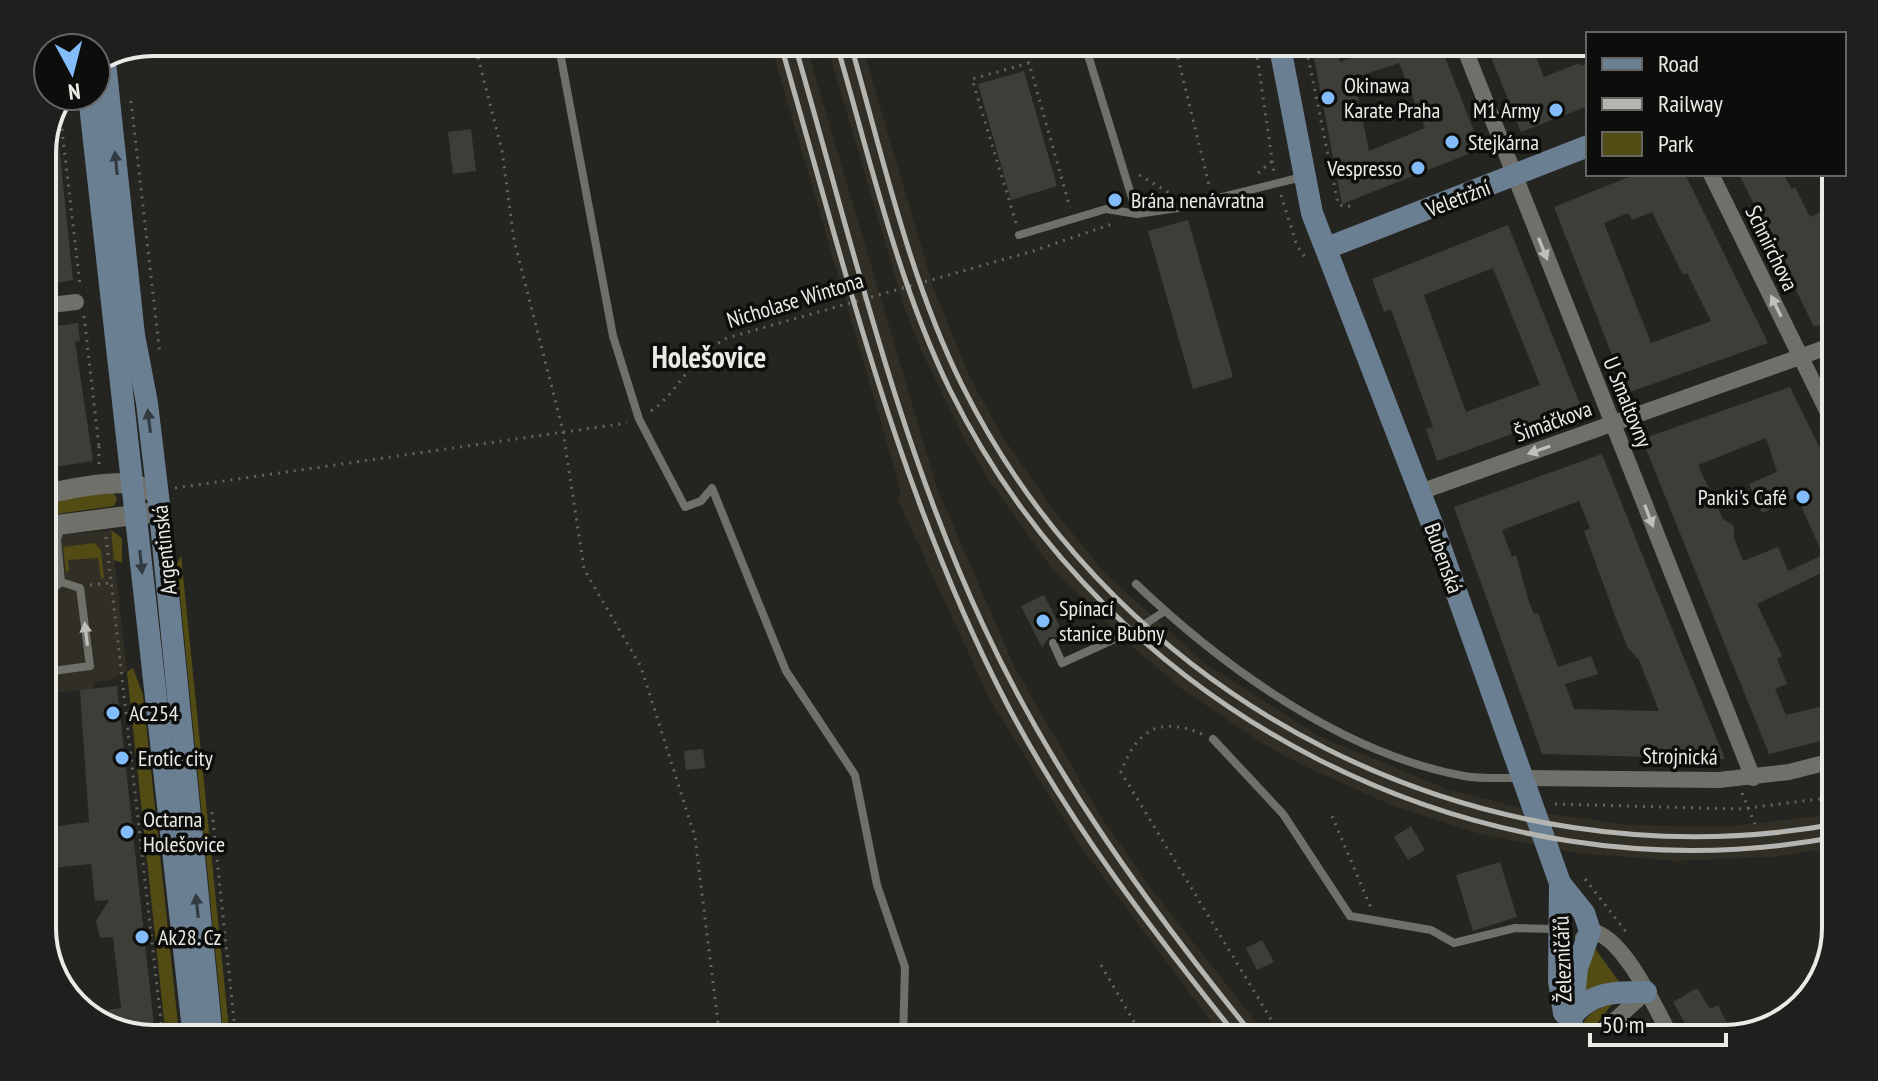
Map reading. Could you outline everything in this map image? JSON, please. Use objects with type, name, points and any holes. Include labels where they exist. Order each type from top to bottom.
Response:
[{"type":"main road","name":"Bubenská","points":[[1281,56],[1303,177],[1327,248],[1420,492],[1560,883],[1584,913],[1590,931]]},
{"type":"main road","name":"Argentinská","points":[[91,112],[192,1025]]},
{"type":"main road","name":"Argentinská","points":[[110,112],[134,335],[165,500],[211,1025]]},
{"type":"main road","name":"Veletržní","points":[[1327,248],[1586,147]]},
{"type":"main road","name":"Železničářů","points":[[1560,883],[1559,981],[1569,1025]]},
{"type":"main road","name":"Železničářů","points":[[1571,1025],[1577,968],[1590,931]]},
{"type":"main road","points":[[1573,1025],[1584,1002],[1600,994],[1646,992]]},
{"type":"street","name":"U Smaltovny","points":[[1467,56],[1753,778]]},
{"type":"street","name":"Schnirchova","points":[[1712,176],[1822,401]]},
{"type":"street","points":[[56,305],[80,303]]},
{"type":"street","name":"Šimáčkova","points":[[1420,492],[1822,349]]},
{"type":"street","points":[[56,492],[132,484],[149,489],[165,500],[136,514],[56,524]]},
{"type":"street","name":"Strojnická","points":[[1521,778],[1736,779],[1822,763]]},
{"type":"street","points":[[1559,981],[1570,954],[1590,931]]},
{"type":"street","name":"Bubenská","points":[[1590,931],[1616,943],[1664,1025]]},
{"type":"street","points":[[1609,1025],[1646,992]]},
{"type":"lane","points":[[561,56],[613,336],[639,419],[685,507],[701,501],[712,488],[786,671],[855,775],[877,885],[905,967],[903,1025]]},
{"type":"lane","points":[[1088,56],[1137,214]]},
{"type":"lane","points":[[1019,235],[1106,209],[1137,214],[1178,208],[1303,177]]},
{"type":"lane","points":[[56,536],[61,582]]},
{"type":"lane","points":[[56,586],[61,582]]},
{"type":"lane","points":[[56,671],[90,666],[80,588],[61,582]]},
{"type":"lane","points":[[1136,584],[1165,611],[1262,685],[1363,741],[1452,773],[1485,778],[1521,778]]},
{"type":"lane","points":[[1053,643],[1062,663],[1139,628],[1165,611]]},
{"type":"lane","points":[[1213,739],[1283,814],[1350,916],[1431,930],[1454,943],[1515,928],[1561,929]]},
{"type":"path","points":[[478,56],[502,151],[514,240],[563,431],[584,569],[641,667],[695,837],[718,1025]]},
{"type":"path","points":[[1177,56],[1209,185]]},
{"type":"path","points":[[1245,176],[1258,173],[1273,160],[1257,56]]},
{"type":"path","points":[[1308,56],[1338,204],[1345,207],[1355,205]]},
{"type":"path","points":[[1019,235],[972,79],[1029,63],[1073,219]]},
{"type":"path","points":[[131,100],[161,362]]},
{"type":"path","points":[[66,112],[80,303],[99,467]]},
{"type":"path","points":[[1123,167],[1134,164],[1137,174],[1172,195],[1184,192]]},
{"type":"path","points":[[1197,189],[1221,182]]},
{"type":"path","name":"Nicholase Wintona","points":[[639,419],[658,406],[691,364],[710,347],[727,338],[1033,251],[1137,214]]},
{"type":"path","points":[[165,500],[639,419]]},
{"type":"path","points":[[99,447],[107,446]]},
{"type":"path","points":[[106,533],[161,1025]]},
{"type":"path","points":[[95,584],[110,583]]},
{"type":"path","points":[[1213,739],[1186,727],[1149,729],[1132,744],[1121,772],[1275,1025]]},
{"type":"path","points":[[1736,779],[1755,824]]},
{"type":"path","points":[[1554,804],[1617,804],[1702,810],[1822,799]]},
{"type":"path","points":[[1332,816],[1376,919]]},
{"type":"path","points":[[1101,965],[1136,1025]]},
{"type":"shaded area","points":[[774,56],[809,56],[937,488],[1015,668],[1100,815],[1150,887],[1258,1025],[1214,1025],[1081,847],[990,700],[898,500],[900,493]]},
{"type":"shaded area","points":[[830,56],[865,56],[935,293],[971,379],[1002,436],[1052,508],[1105,573],[1203,662],[1319,736],[1447,789],[1537,812],[1629,825],[1722,827],[1822,816],[1822,850],[1771,857],[1675,861],[1578,853],[1483,835],[1391,805],[1304,766],[1262,743],[1182,689],[1120,636],[1050,566],[987,477],[964,438],[921,350],[903,304]]},
{"type":"shaded area","points":[[111,530],[127,672],[110,680],[94,682],[94,689],[56,693],[56,536]]},
{"type":"green space","points":[[113,492],[117,499],[114,506],[56,514],[56,500]]},
{"type":"green space","points":[[111,530],[122,538],[122,563],[114,560]]},
{"type":"green space","points":[[95,543],[101,550],[104,578],[101,579],[98,558],[68,560],[69,571],[66,572],[63,547]]},
{"type":"green space","points":[[181,555],[229,1025],[223,1025],[177,564]]},
{"type":"green space","points":[[133,668],[143,695],[178,1025],[165,1025],[127,672]]},
{"type":"green space","points":[[1594,947],[1620,983],[1583,993],[1582,976]]},
{"type":"green space","points":[[1613,1003],[1596,1025],[1583,1025],[1590,1015]]},
{"type":"building","points":[[1314,56],[1339,56],[1340,62],[1358,56],[1444,56],[1481,149],[1342,204]],"holes":[[[1399,63],[1425,128],[1369,151],[1354,78]]]},
{"type":"building","points":[[1491,56],[1536,56],[1544,77],[1579,63],[1581,66],[1586,64],[1586,107],[1521,132]]},
{"type":"building","points":[[1024,71],[1057,186],[1011,200],[978,84]]},
{"type":"building","points":[[471,129],[476,171],[453,174],[448,132]]},
{"type":"building","points":[[58,135],[73,280],[56,283]]},
{"type":"building","points":[[1631,176],[1686,176],[1768,343],[1627,393],[1554,207]],"holes":[[[1652,212],[1683,275],[1687,273],[1711,321],[1651,343],[1604,223],[1628,213],[1632,220]]]},
{"type":"building","points":[[1740,176],[1784,176],[1792,189],[1795,187],[1810,217],[1822,211],[1822,256],[1819,258],[1822,264],[1822,324],[1814,327]]},
{"type":"building","points":[[1188,220],[1233,377],[1193,389],[1148,231]]},
{"type":"building","points":[[1508,225],[1582,409],[1437,461],[1426,429],[1433,427],[1391,309],[1384,312],[1372,279]],"holes":[[[1493,268],[1540,385],[1466,412],[1424,295]]]},
{"type":"building","points":[[78,323],[80,341],[75,342],[93,461],[56,467],[56,326]]},
{"type":"building","points":[[1790,387],[1822,452],[1822,553],[1797,497],[1762,513],[1749,484],[1777,472],[1766,438],[1698,465],[1723,519],[1734,526],[1734,538],[1743,561],[1778,547],[1788,571],[1822,555],[1822,573],[1757,604],[1782,656],[1777,659],[1787,684],[1775,689],[1786,715],[1822,706],[1822,741],[1769,754],[1642,439]]},
{"type":"building","points":[[1602,454],[1725,759],[1542,754],[1454,507]],"holes":[[[1579,501],[1590,528],[1584,531],[1616,619],[1628,648],[1639,660],[1659,711],[1574,709],[1565,684],[1598,674],[1591,656],[1558,667],[1538,613],[1534,614],[1529,602],[1516,555],[1512,557],[1502,530]]]},
{"type":"building","name":"Spínací stanice Bubny","points":[[1044,595],[1065,637],[1049,637],[1042,648],[1021,606]]},
{"type":"building","points":[[117,686],[154,1025],[128,1022],[102,1011],[121,1008],[113,937],[100,938],[96,921],[109,900],[95,901],[91,864],[56,868],[56,826],[89,822],[80,690]]},
{"type":"building","points":[[703,749],[705,768],[686,770],[684,751]]},
{"type":"building","points":[[1411,826],[1425,850],[1408,860],[1394,837]]},
{"type":"building","points":[[1500,862],[1517,917],[1473,931],[1456,875]]},
{"type":"building","points":[[1262,940],[1274,962],[1257,970],[1246,948]]},
{"type":"building","points":[[1697,988],[1710,1009],[1718,1005],[1728,1025],[1686,1025],[1673,1002]]},
{"type":"railway","points":[[784,56],[852,296],[905,463],[970,627],[1008,706],[1086,836],[1145,919],[1228,1025]]},
{"type":"railway","points":[[798,56],[901,412],[953,556],[984,627],[1011,683],[1073,790],[1142,892],[1245,1025]]},
{"type":"railway","points":[[840,56],[900,263],[931,349],[950,390],[1019,505],[1106,606],[1207,691],[1320,760],[1441,810],[1570,841],[1702,850],[1822,838]]},
{"type":"railway","points":[[854,56],[912,260],[943,344],[962,385],[1031,499],[1116,598],[1216,682],[1327,749],[1447,798],[1573,828],[1704,837],[1822,825]]},
{"type":"place","name":"Okinawa Karate Praha","points":[[1328,98]]},
{"type":"place","name":"M1 Army","points":[[1556,110]]},
{"type":"place","name":"Stejkárna","points":[[1452,142]]},
{"type":"place","name":"Vespresso","points":[[1418,168]]},
{"type":"place","name":"Brána nenávratna","points":[[1115,200]]},
{"type":"place","name":"Panki's Café","points":[[1803,497]]},
{"type":"place","name":"Spínací stanice Bubny","points":[[1043,621]]},
{"type":"place","name":"AC254","points":[[113,713]]},
{"type":"place","name":"Erotic city","points":[[122,758]]},
{"type":"place","name":"Octarna Holešovice","points":[[127,832]]},
{"type":"place","name":"Ak28. Cz","points":[[142,937]]},
{"type":"district","name":"Holešovice","points":[[709,356]]}]
